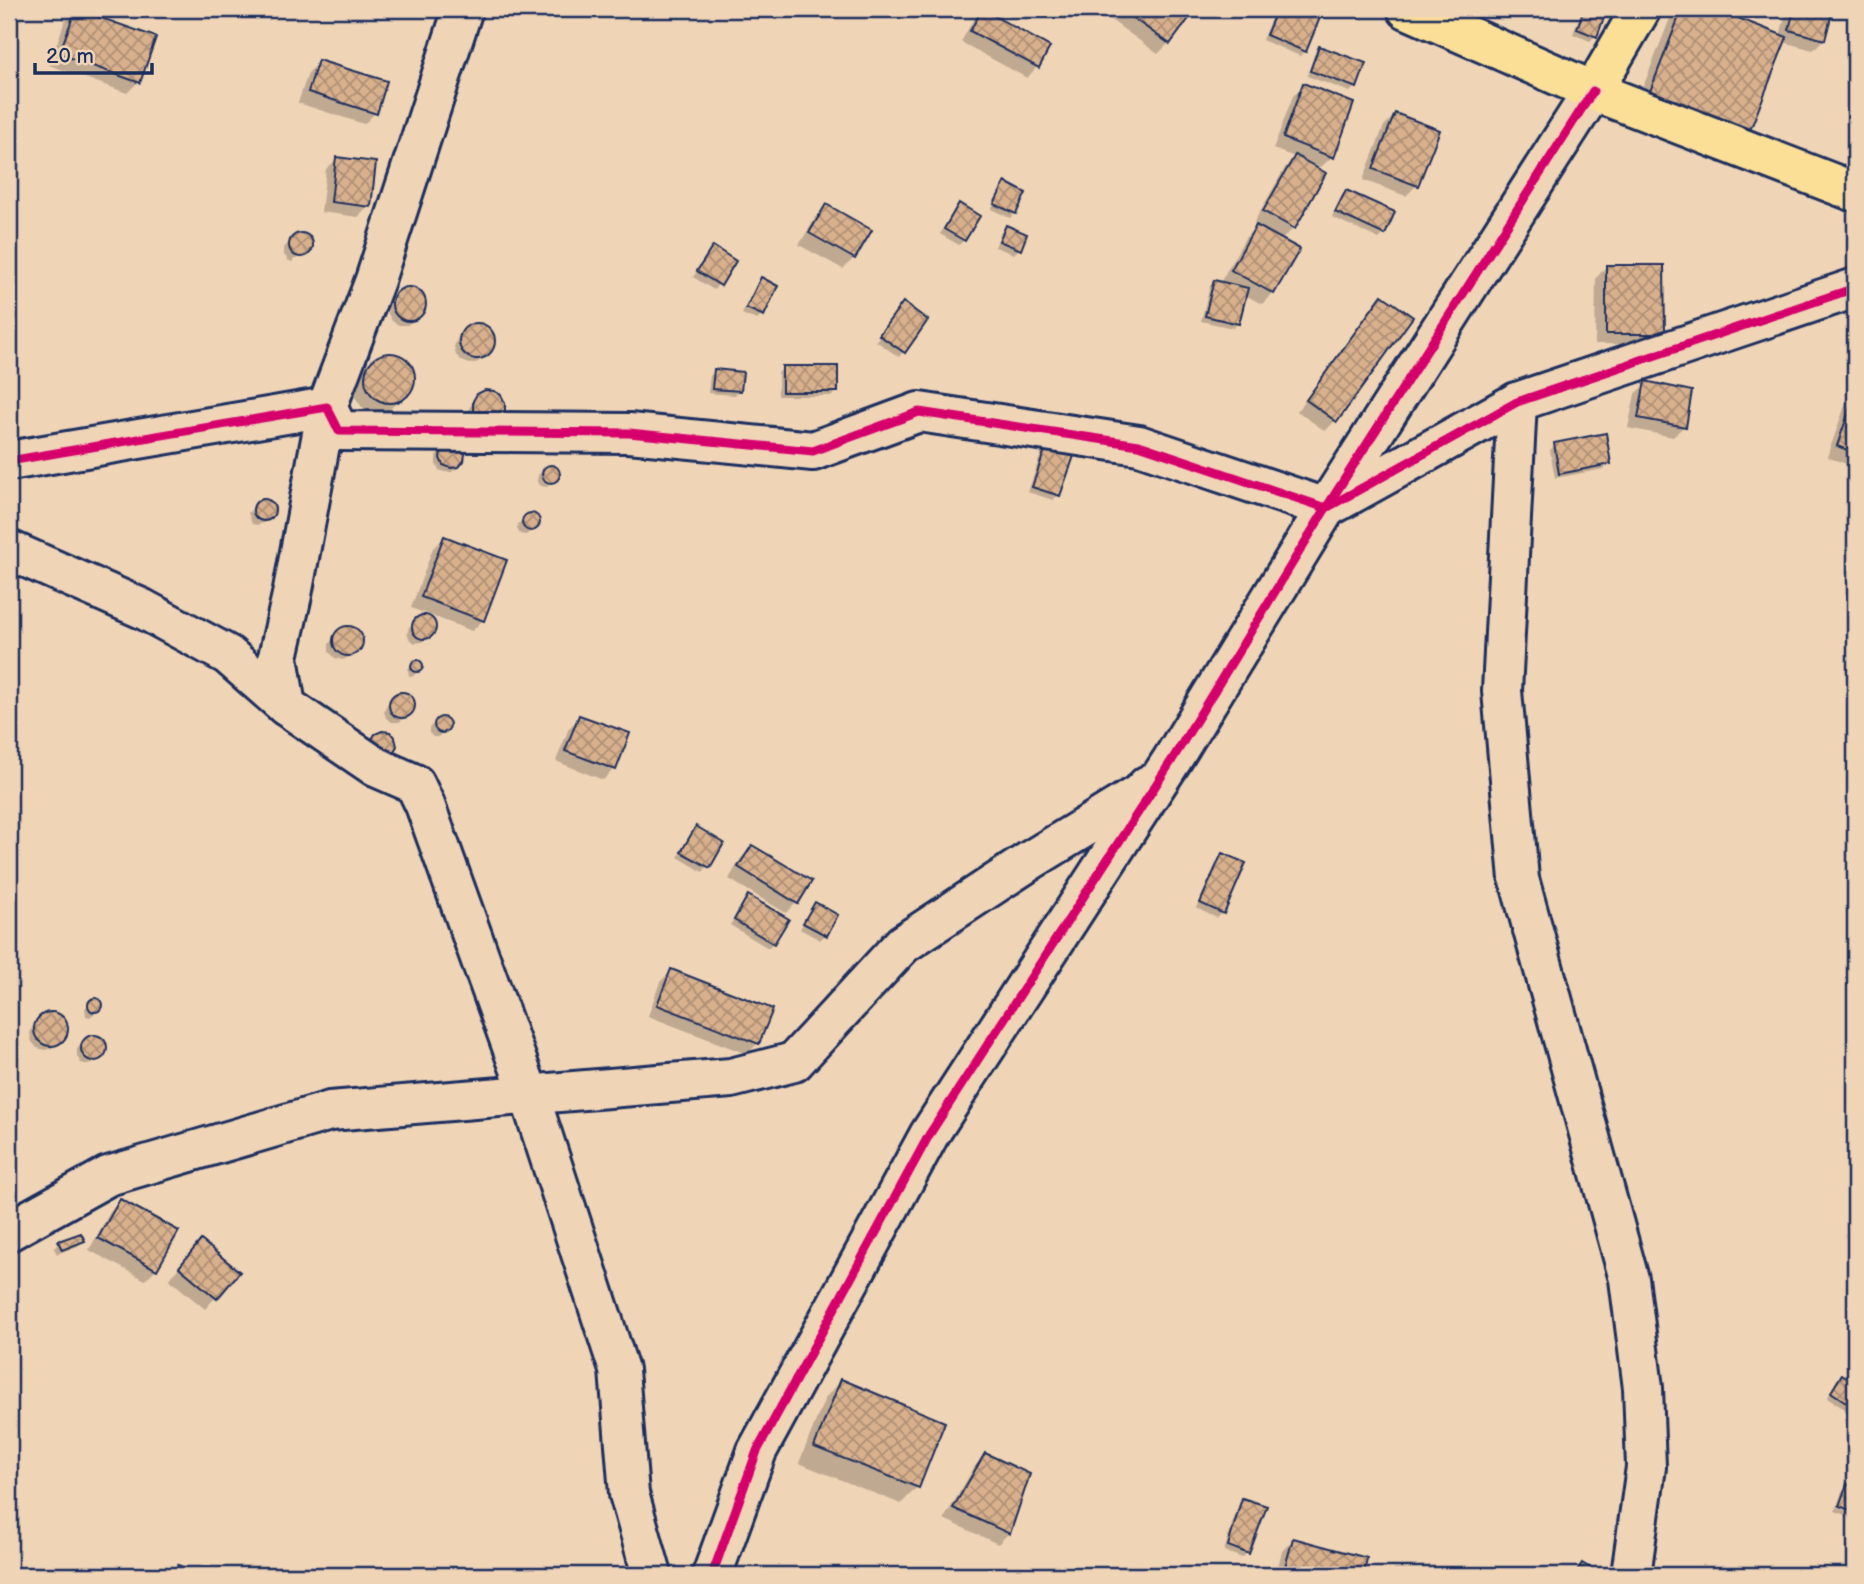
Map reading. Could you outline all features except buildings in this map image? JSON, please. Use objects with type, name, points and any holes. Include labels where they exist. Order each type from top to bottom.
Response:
[{"type":"main road","points":[[1407,9],[1593,91],[1855,192]]},
{"type":"main road","points":[[1593,91],[1641,9]]},
{"type":"street","points":[[286,706],[278,657],[327,407],[375,280],[463,9]]},
{"type":"street","points":[[712,1575],[757,1451],[929,1136],[1172,760],[1326,508],[1593,91]]},
{"type":"street","points":[[327,407],[339,431],[629,433],[813,451],[919,412],[1139,445],[1326,508],[1517,402],[1855,288]]},
{"type":"street","points":[[1517,402],[1502,691],[1519,878],[1629,1279],[1643,1388],[1646,1467],[1632,1575]]},
{"type":"street","points":[[9,461],[327,407]]},
{"type":"street","points":[[9,550],[143,609],[228,654],[286,706],[376,767],[415,784],[425,805],[528,1094],[618,1370],[629,1494],[652,1575]]},
{"type":"street","points":[[9,1217],[108,1176],[330,1111],[731,1077],[793,1062],[903,944],[1031,860],[1139,794],[1172,760]]},
{"type":"street","points":[[9,1231],[108,1176]]},
{"type":"cycle path","points":[[712,1575],[757,1451],[929,1135],[1172,760],[1326,508],[1593,91]]},
{"type":"cycle path","points":[[9,461],[327,407],[339,431],[629,433],[813,451],[919,412],[1139,445],[1326,508],[1517,402],[1855,288]]}]
